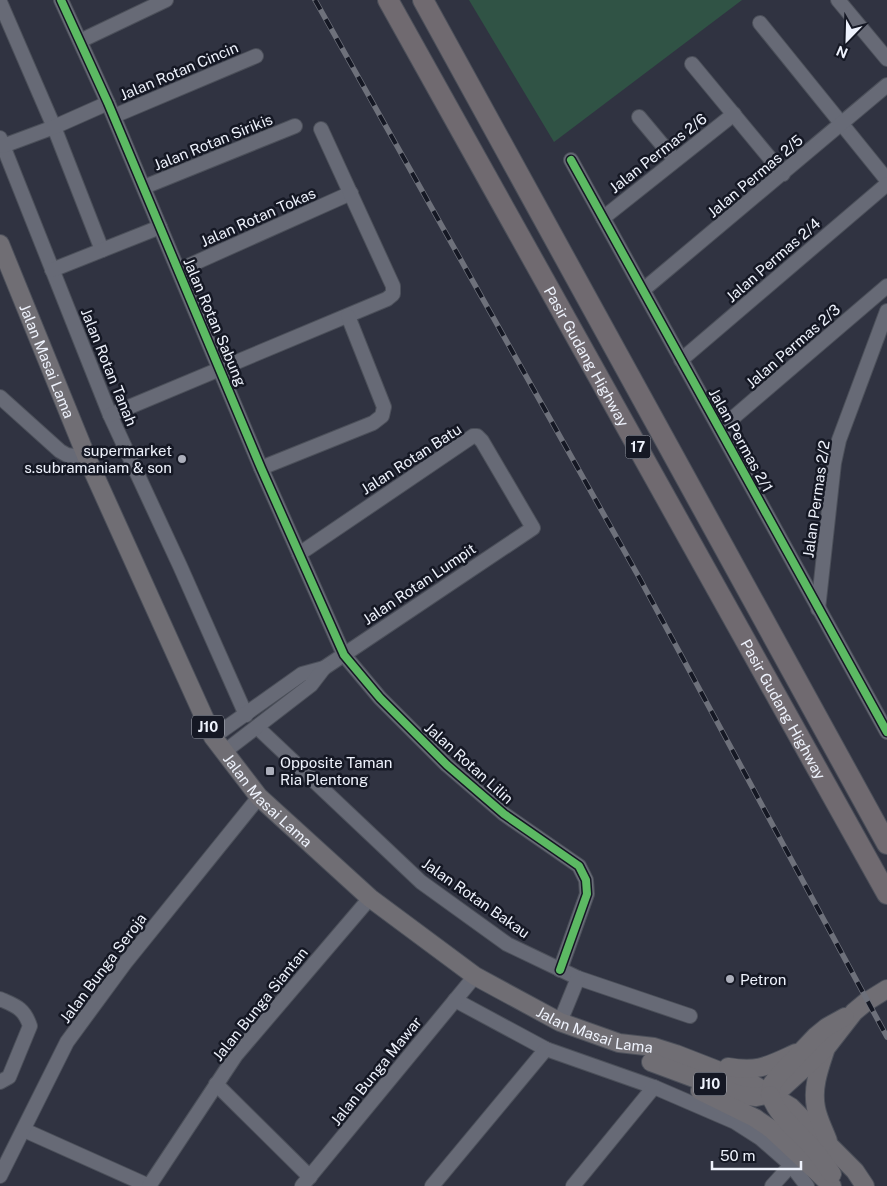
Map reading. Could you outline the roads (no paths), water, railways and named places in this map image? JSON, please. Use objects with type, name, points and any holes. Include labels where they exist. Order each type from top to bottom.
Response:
[{"type":"highway","name":"Pasir Gudang Highway","points":[[388,0],[887,894]]},
{"type":"highway","name":"Pasir Gudang Highway","points":[[423,0],[887,844]]},
{"type":"main road","name":"Jalan Masai Lama","points":[[0,244],[87,458],[213,737],[260,797],[370,898],[475,976],[560,1022],[619,1043],[654,1047],[753,1084],[791,1107],[855,1171],[865,1186]]},
{"type":"main road","points":[[839,1186],[809,1144],[782,1118],[774,1107],[770,1094],[772,1084],[816,1036],[887,989]]},
{"type":"main road","points":[[770,1094],[786,1085],[826,1048],[854,1012]]},
{"type":"main road","points":[[619,1043],[652,1062],[676,1080],[755,1118],[771,1129],[832,1186]]},
{"type":"main road","points":[[826,1048],[817,1074],[815,1091],[816,1108],[830,1145]]},
{"type":"main road","points":[[702,1064],[744,1070],[760,1069],[802,1050]]},
{"type":"main road","name":"Jalan Masai Lama","points":[[652,1062],[740,1095],[756,1097],[770,1094]]},
{"type":"street","name":"Jalan Rotan Sabung","points":[[61,0],[111,110],[261,468],[344,655]]},
{"type":"street","points":[[80,41],[166,0]]},
{"type":"street","points":[[838,0],[887,59]]},
{"type":"street","points":[[0,2],[54,127],[102,250]]},
{"type":"street","points":[[760,23],[887,180]]},
{"type":"street","name":"Jalan Rotan Cincin","points":[[2,142],[111,110],[256,56]]},
{"type":"street","points":[[692,64],[783,174]]},
{"type":"street","name":"Jalan Permas 2/5","points":[[643,290],[887,86]]},
{"type":"street","name":"Jalan Permas 2/6","points":[[602,218],[734,114]]},
{"type":"street","points":[[640,117],[676,160]]},
{"type":"street","name":"Jalan Rotan Sirikis","points":[[144,187],[295,126]]},
{"type":"street","points":[[110,415],[387,300],[393,294],[393,286],[321,129]]},
{"type":"street","name":"Jalan Rotan Tanah","points":[[2,142],[110,415],[246,715]]},
{"type":"street","name":"Jalan Permas 2/1","points":[[571,160],[887,732]]},
{"type":"street","name":"Jalan Permas 2/4","points":[[681,360],[887,184]]},
{"type":"street","name":"Jalan Rotan Tokas","points":[[179,270],[351,194]]},
{"type":"street","points":[[52,270],[160,226]]},
{"type":"street","name":"Jalan Permas 2/3","points":[[720,430],[887,286]]},
{"type":"street","name":"Jalan Permas 2/2","points":[[818,609],[834,464],[839,440],[887,311]]},
{"type":"street","points":[[261,468],[373,422],[382,416],[384,407],[348,316]]},
{"type":"street","points":[[0,397],[60,451],[67,455],[87,458]]},
{"type":"street","name":"Jalan Rotan Batu","points":[[299,554],[473,436],[477,436],[482,441],[533,528]]},
{"type":"street","name":"Jalan Rotan Lumpit","points":[[213,737],[302,674],[324,668],[533,528]]},
{"type":"street","name":"Jalan Rotan Lilin","points":[[344,655],[380,698],[447,765],[504,814],[579,866],[586,880],[588,894],[560,970]]},
{"type":"street","name":"Jalan Rotan Lumpit","points":[[224,752],[311,685],[324,668]]},
{"type":"street","name":"Jalan Rotan Bakau","points":[[257,728],[421,882],[507,944],[578,978],[690,1016]]},
{"type":"street","name":"Jalan Bunga Seroja","points":[[0,1176],[67,1042],[125,963],[260,797]]},
{"type":"street","name":"Jalan Bunga Siantan","points":[[149,1186],[236,1055],[370,898]]},
{"type":"street","name":"Jalan Bunga Mawar","points":[[306,1182],[475,976]]},
{"type":"street","points":[[560,1022],[578,978]]},
{"type":"street","points":[[0,999],[18,1007],[26,1014],[30,1026],[9,1077],[0,1082]]},
{"type":"street","points":[[455,1000],[546,1049],[654,1087],[748,1129],[791,1165],[807,1186]]},
{"type":"street","points":[[432,1186],[546,1049]]},
{"type":"street","points":[[216,1084],[306,1182]]},
{"type":"street","points":[[573,1186],[654,1087]]},
{"type":"street","points":[[24,1130],[149,1186]]},
{"type":"street","points":[[772,1186],[791,1165]]},
{"type":"railway","points":[[315,0],[640,579],[887,1037]]},
{"type":"place","name":"supermarket s.subramaniam & son","points":[[182,459]]},
{"type":"place","name":"Opposite Taman Ria Plentong","points":[[270,771]]},
{"type":"place","name":"Petron","points":[[730,979]]}]
